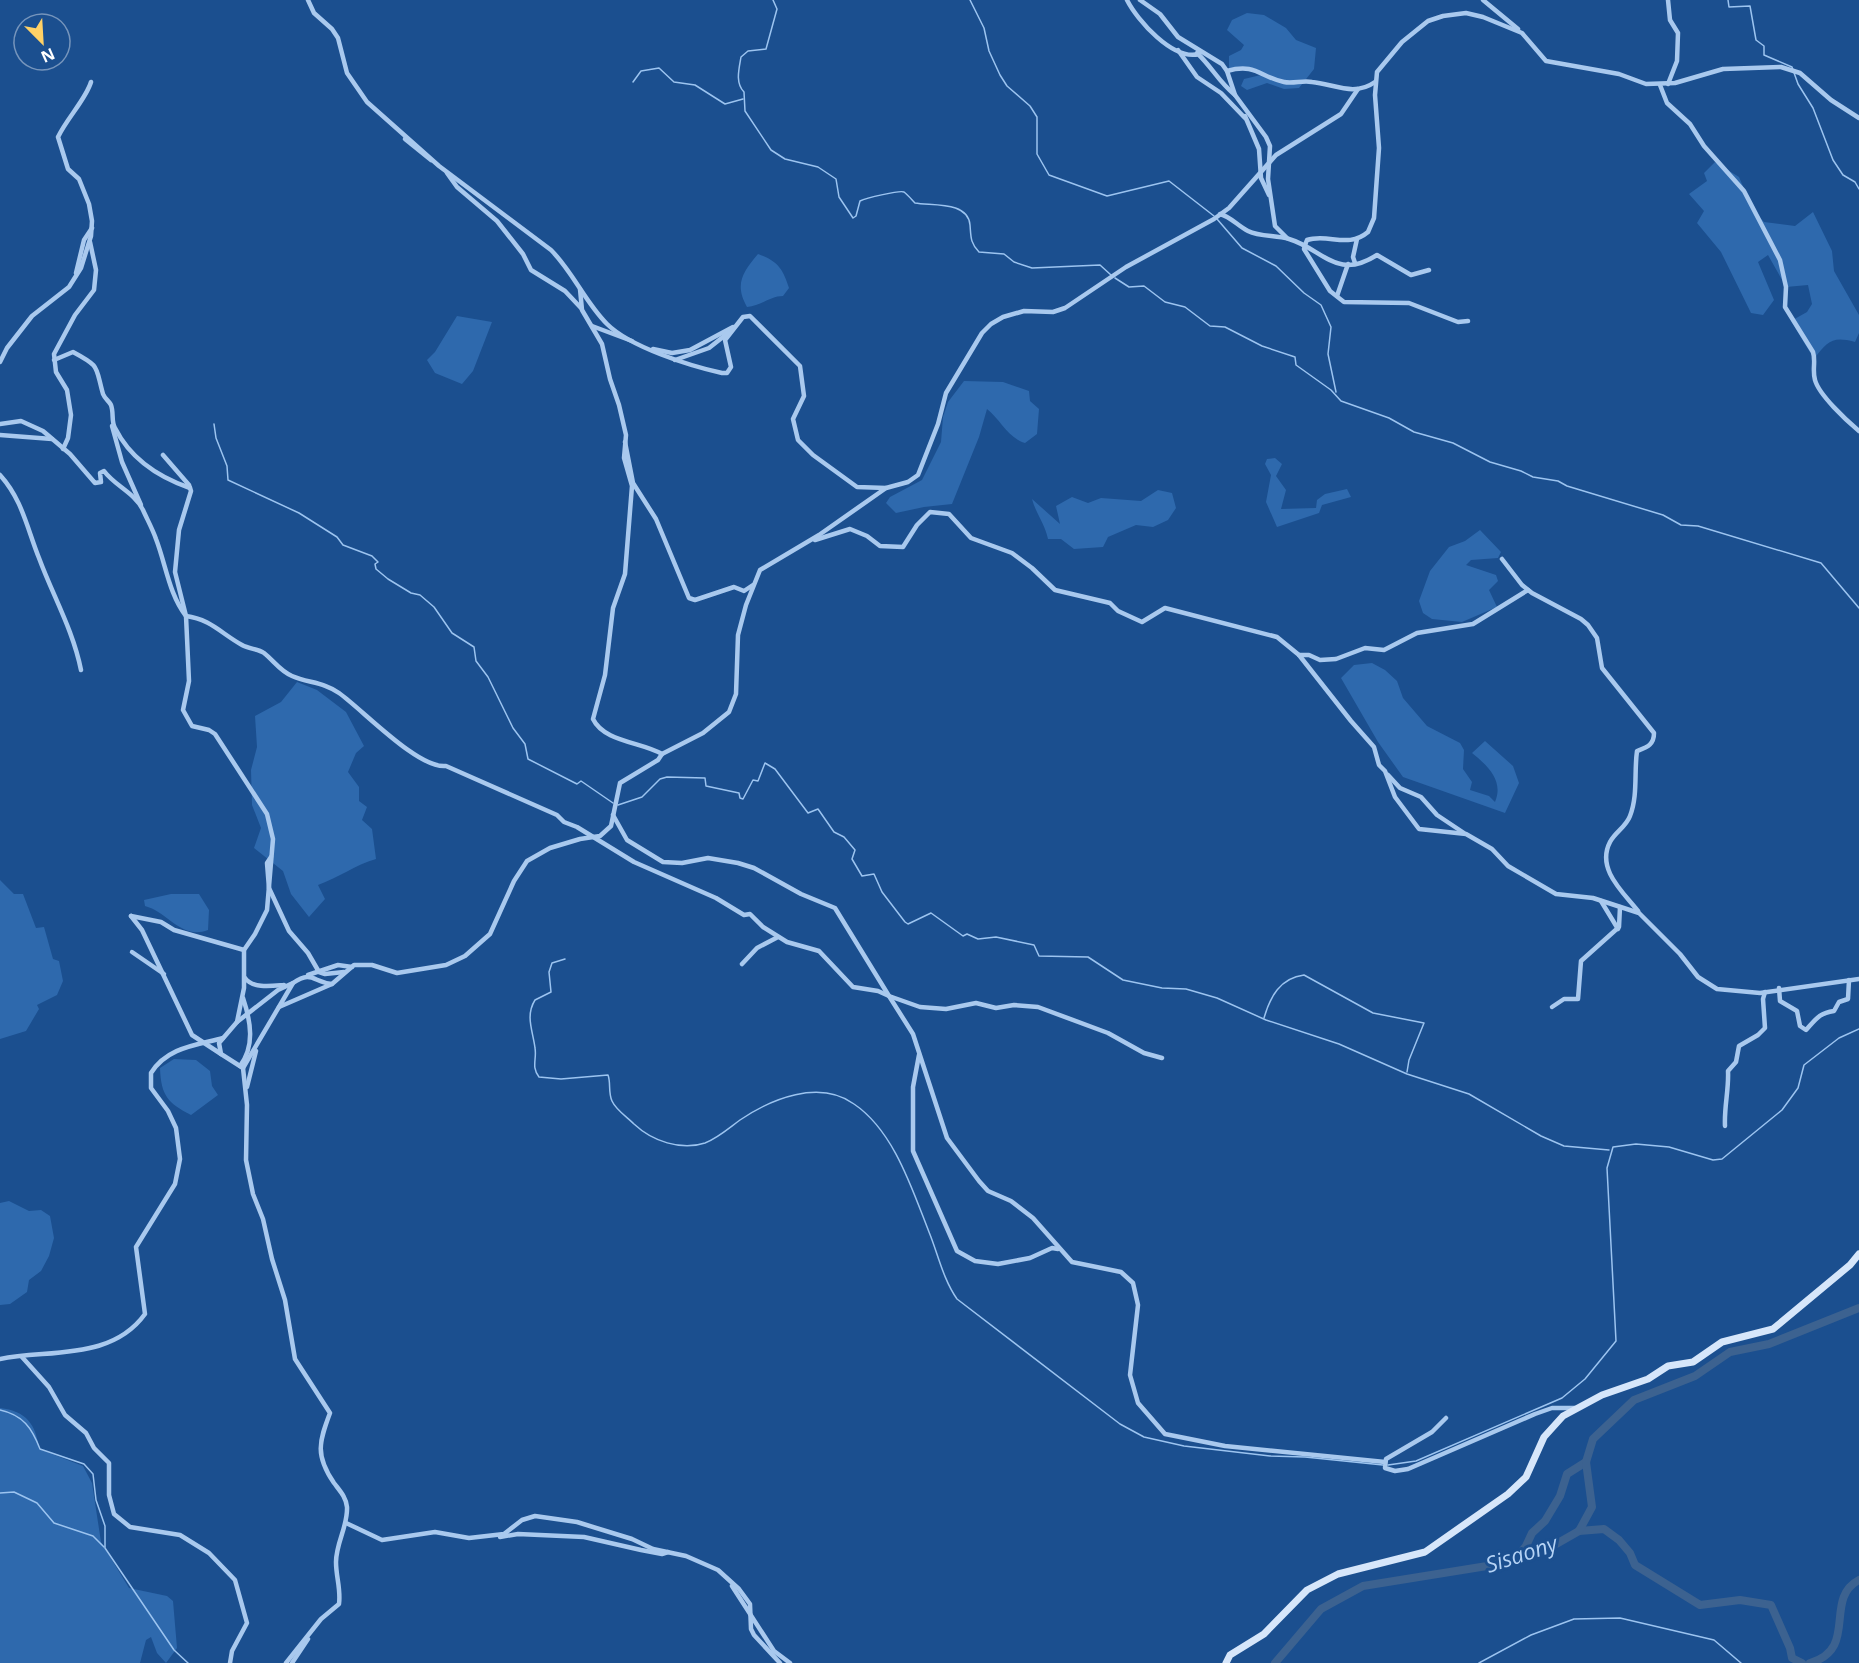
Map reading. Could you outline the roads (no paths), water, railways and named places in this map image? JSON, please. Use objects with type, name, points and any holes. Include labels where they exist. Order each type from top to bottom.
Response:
[{"type":"street","points":[[308,0],[314,13],[332,28],[338,38],[347,73],[367,102],[442,167],[551,250],[564,263],[580,289],[608,325],[636,342],[674,360],[703,370],[727,373],[731,367],[725,344],[732,329]]},
{"type":"street","points":[[1127,0],[1138,20],[1149,31],[1178,50],[1194,55],[1199,54]]},
{"type":"street","points":[[1140,0],[1160,14],[1166,25],[1199,54],[1215,77],[1235,95]]},
{"type":"street","points":[[1483,0],[1522,33],[1546,61],[1583,66],[1646,84],[1660,85],[1723,69],[1772,65],[1793,70],[1831,100],[1859,118]]},
{"type":"street","points":[[1668,0],[1670,20],[1678,33],[1677,61],[1668,84]]},
{"type":"street","points":[[1468,321],[1458,322],[1409,303],[1344,302],[1330,291],[1304,249],[1307,240],[1316,237],[1339,241],[1358,239],[1368,232],[1374,218],[1379,148],[1375,82],[1380,67],[1391,53],[1435,18],[1466,13],[1522,33]]},
{"type":"street","points":[[1193,49],[1222,64],[1227,71],[1235,95],[1266,137],[1270,146],[1268,162],[1275,226],[1287,238]]},
{"type":"street","points":[[1178,50],[1197,77],[1221,93],[1245,118]]},
{"type":"street","points":[[1227,71],[1241,67],[1258,70],[1285,82],[1312,82],[1341,90],[1368,87],[1375,82]]},
{"type":"street","points":[[76,273],[81,268],[90,241],[92,228],[89,204],[79,179],[68,169],[58,137],[66,119],[89,89],[91,82]]},
{"type":"street","points":[[1660,85],[1667,103],[1690,124],[1704,146],[1744,191],[1780,260],[1786,287],[1785,307],[1813,352],[1816,384],[1824,397],[1859,431]]},
{"type":"street","points":[[674,360],[709,348],[743,317],[750,316],[800,366],[804,396],[796,411],[793,428],[805,447],[857,487],[886,488],[908,482],[918,475],[938,424],[946,393],[982,333],[991,324],[1003,317],[1024,311],[1053,312],[1065,308],[1126,267],[1217,216],[1229,208],[1268,162],[1303,135],[1341,114],[1358,89]]},
{"type":"street","points":[[1243,108],[1259,149],[1263,187],[1271,197]]},
{"type":"street","points":[[442,167],[457,187],[497,221],[523,254],[531,270],[570,294],[592,326],[602,344],[619,405],[633,483],[656,519],[689,598],[695,600],[734,587],[744,591],[756,582]]},
{"type":"street","points":[[1217,216],[1248,231],[1287,238],[1305,245],[1319,257],[1348,264],[1368,261],[1377,255],[1412,275],[1429,270]]},
{"type":"street","points":[[0,362],[7,348],[32,316],[69,286],[76,273],[84,240],[92,228]]},
{"type":"street","points":[[1355,263],[1353,257],[1358,239]]},
{"type":"street","points":[[63,449],[68,438],[71,415],[67,390],[56,372],[54,360],[58,345],[75,315],[94,290],[96,270],[90,241]]},
{"type":"street","points":[[1337,296],[1348,264]]},
{"type":"street","points":[[580,289],[582,310]]},
{"type":"street","points":[[592,326],[636,342]]},
{"type":"street","points":[[650,349],[672,353],[690,350],[732,329]]},
{"type":"street","points":[[54,360],[73,352],[94,364],[101,379],[103,392],[112,408],[114,437],[156,537],[174,597],[186,616]]},
{"type":"street","points":[[112,419],[130,452],[141,458],[156,474],[190,488]]},
{"type":"street","points":[[0,424],[21,421],[55,439],[95,483],[100,483],[100,473],[104,471],[142,508]]},
{"type":"street","points":[[0,435],[55,439]]},
{"type":"street","points":[[625,442],[624,458],[632,486],[626,566],[623,584],[613,608],[605,675],[593,718],[596,725],[615,737],[662,754]]},
{"type":"street","points":[[163,455],[190,488]]},
{"type":"street","points":[[0,476],[15,492],[39,560],[75,641],[81,670]]},
{"type":"street","points":[[190,488],[179,530],[175,572],[186,616],[189,681],[183,710],[192,726],[209,730],[215,734],[235,769],[250,784],[272,828],[267,910],[244,950],[243,996],[237,1022]]},
{"type":"street","points":[[220,1052],[219,1043],[247,1012],[287,985],[307,976],[338,965],[350,969],[372,965],[397,973],[456,963],[490,934],[521,868],[527,861],[550,848],[579,838],[600,836],[610,826],[620,783],[658,760],[662,754],[703,733],[729,712],[736,694],[738,635],[746,604],[764,566],[802,545],[886,488]]},
{"type":"street","points":[[802,545],[850,529],[867,536],[880,546],[903,547],[917,525],[930,513],[949,514],[970,538],[1012,553],[1032,567],[1055,590],[1110,603],[1118,611],[1142,622],[1165,608],[1277,637],[1299,655],[1374,747],[1379,765],[1400,788],[1421,797],[1437,815],[1492,849],[1508,866],[1556,894],[1600,900],[1639,914]]},
{"type":"street","points":[[1502,559],[1528,590],[1588,625],[1597,638],[1602,668],[1654,733],[1651,745],[1637,751],[1630,817],[1610,842],[1606,851],[1606,864],[1612,880],[1639,914],[1707,984],[1717,989],[1765,992],[1779,988],[1805,988],[1859,979]]},
{"type":"street","points":[[1299,655],[1309,655],[1320,660],[1336,659],[1365,648],[1384,650],[1417,633],[1473,624],[1528,590]]},
{"type":"street","points":[[186,616],[201,618],[243,645],[261,651],[272,663],[290,675],[312,683],[324,683],[354,703],[358,710],[387,731],[401,747],[431,765],[446,766],[557,815],[634,862],[716,898],[744,915],[750,914],[778,937],[793,945],[819,951],[853,987],[878,991],[920,1007],[946,1009],[976,1003],[996,1008],[1014,1005],[1038,1007],[1108,1034],[1144,1053],[1162,1058]]},
{"type":"street","points":[[1385,771],[1395,797],[1419,829],[1466,834]]},
{"type":"street","points":[[613,814],[627,840],[663,862],[682,863],[708,858],[738,863],[754,868],[801,894],[835,908],[907,1021],[920,1053],[944,1132],[954,1152],[988,1191],[1011,1201],[1033,1218],[1058,1249],[1072,1262],[1122,1272],[1133,1283],[1138,1305],[1130,1375],[1138,1403],[1165,1434],[1225,1446],[1385,1464],[1395,1471],[1408,1469],[1552,1408],[1575,1408]]},
{"type":"street","points":[[269,888],[289,931],[308,953],[319,972]]},
{"type":"street","points":[[1600,900],[1618,929]]},
{"type":"street","points":[[1552,1007],[1563,999],[1578,999],[1581,961],[1618,929],[1620,908]]},
{"type":"street","points":[[242,1068],[220,1052],[200,1042],[187,1027],[142,930],[131,916],[161,922],[174,930],[244,950]]},
{"type":"street","points":[[742,964],[757,948],[778,937]]},
{"type":"street","points":[[132,952],[164,974]]},
{"type":"street","points":[[277,1009],[332,984],[350,969]]},
{"type":"street","points":[[307,976],[332,984]]},
{"type":"street","points":[[244,977],[248,983],[255,985],[287,985]]},
{"type":"street","points":[[1779,988],[1780,1001],[1797,1011],[1800,1026],[1806,1030],[1817,1016],[1823,1012],[1834,1011],[1839,1002],[1848,999],[1849,980]]},
{"type":"street","points":[[242,1068],[258,1046],[293,983]]},
{"type":"street","points":[[1725,1126],[1725,1101],[1730,1088],[1728,1071],[1736,1062],[1739,1046],[1765,1028],[1763,999],[1765,992]]},
{"type":"street","points":[[243,996],[251,1026],[250,1049],[242,1068],[245,1091],[246,1160],[253,1194],[263,1219],[285,1300],[295,1359],[330,1413],[321,1433],[323,1466],[345,1498],[346,1523],[336,1561],[341,1590],[339,1604],[286,1663]]},
{"type":"street","points":[[0,1359],[85,1350],[132,1330],[145,1314],[136,1247],[175,1184],[180,1159],[176,1128],[168,1111],[151,1088],[151,1073],[164,1057],[200,1042],[224,1038]]},
{"type":"street","points":[[245,1091],[258,1046]]},
{"type":"street","points":[[920,1053],[913,1087],[913,1151],[957,1251],[975,1261],[998,1264],[1030,1258],[1052,1248],[1058,1249]]},
{"type":"street","points":[[1226,1663],[1230,1655],[1264,1634],[1307,1590],[1338,1574],[1425,1552],[1508,1494],[1526,1477],[1544,1437],[1563,1416],[1575,1408],[1602,1395],[1648,1379],[1668,1366],[1693,1362],[1722,1342],[1773,1329],[1850,1265],[1859,1254]]},
{"type":"street","points":[[22,1357],[49,1387],[65,1415],[86,1433],[94,1448],[109,1463],[109,1495],[114,1514],[122,1522],[140,1530],[180,1535],[209,1553],[235,1580],[247,1623],[232,1651],[230,1663]]},
{"type":"street","points":[[1385,1464],[1432,1432],[1446,1418]]},
{"type":"street","points":[[494,1536],[534,1516],[577,1522],[632,1539],[653,1549],[701,1561],[728,1579],[747,1599],[750,1605],[750,1629],[780,1663]]},
{"type":"street","points":[[346,1523],[382,1540],[435,1532],[469,1538],[518,1534],[584,1537],[662,1554],[669,1552]]},
{"type":"street","points":[[750,1616],[774,1651],[790,1663]]},
{"type":"street","points":[[292,1663],[306,1644],[310,1634]]},
{"type":"waterway","points":[[773,0],[777,9],[766,49],[748,51],[741,57],[739,84],[744,92],[745,111],[771,150],[785,159],[818,167],[836,179],[839,197],[853,218],[856,216],[860,201],[904,192],[915,203],[948,206],[963,212],[968,217],[972,242],[979,252],[1004,254],[1014,262],[1032,268],[1100,265],[1111,275]]},
{"type":"waterway","points":[[970,0],[984,28],[989,51],[1000,75],[1007,86],[1030,106],[1037,117],[1037,154],[1049,175],[1107,196],[1169,181],[1214,216]]},
{"type":"waterway","points":[[1728,0],[1729,7],[1750,6],[1756,40],[1764,46],[1764,55],[1792,67],[1798,84],[1813,108],[1833,160],[1843,175],[1855,182],[1859,189]]},
{"type":"waterway","points":[[633,82],[641,71],[659,68],[674,82],[695,85],[725,104],[743,99]]},
{"type":"waterway","points":[[1217,219],[1242,248],[1276,266],[1304,293],[1321,305],[1331,327],[1328,354],[1336,392]]},
{"type":"waterway","points":[[1115,278],[1129,287],[1144,286],[1165,302],[1185,307],[1210,326],[1225,327],[1262,346],[1295,357],[1296,365],[1331,390],[1341,401],[1389,418],[1414,432],[1453,443],[1490,462],[1533,477],[1558,481],[1567,486],[1663,515],[1681,525],[1698,526],[1821,563],[1859,608]]},
{"type":"waterway","points":[[214,424],[216,438],[227,466],[228,480],[299,513],[337,537],[343,545],[372,556],[378,562],[375,564],[376,569],[388,579],[411,593],[420,595],[434,607],[452,633],[474,647],[476,661],[488,677],[513,728],[525,744],[528,759],[577,784],[581,781],[613,803]]},
{"type":"waterway","points":[[618,805],[642,797],[660,779],[667,777],[705,778],[706,786],[739,793],[740,798],[743,799],[753,780],[758,781],[765,763],[775,769],[808,813],[818,809],[834,832],[844,837],[855,850],[852,859],[862,876],[874,874],[882,892],[908,924],[931,913],[963,936],[967,934],[978,939],[996,937],[1034,945],[1039,956],[1088,957],[1123,980],[1162,988],[1186,989],[1217,998],[1266,1020],[1339,1044],[1407,1074],[1469,1094],[1541,1136],[1564,1146],[1609,1150]]},
{"type":"waterway","points":[[565,959],[552,963],[549,972],[551,992],[535,1000],[530,1012],[535,1066],[539,1077],[561,1079],[608,1075],[612,1101],[622,1113],[641,1130],[658,1140],[686,1146],[710,1141],[752,1112],[780,1099],[811,1093],[826,1093],[840,1097],[868,1115],[891,1145],[908,1180],[944,1275],[957,1299],[1120,1424],[1144,1437],[1184,1446],[1383,1465]]},
{"type":"waterway","points":[[1264,1018],[1269,1003],[1282,984],[1304,975],[1373,1013],[1424,1023],[1409,1060],[1407,1072]]},
{"type":"waterway","points":[[1388,1465],[1416,1461],[1562,1398],[1585,1379],[1616,1341],[1607,1168],[1613,1147],[1636,1144],[1669,1147],[1713,1160],[1722,1159],[1782,1110],[1798,1088],[1804,1065],[1839,1038],[1859,1029]]},
{"type":"waterway","name":"Sisaony","points":[[1275,1663],[1321,1609],[1363,1586],[1487,1566],[1544,1551],[1579,1531],[1592,1507],[1586,1462],[1593,1439],[1634,1400],[1695,1376],[1730,1352],[1769,1344],[1859,1308]]},
{"type":"waterway","points":[[0,1410],[21,1419],[34,1435],[40,1449],[84,1464],[93,1474],[96,1500],[105,1526],[105,1548],[174,1650],[188,1663]]},
{"type":"waterway","points":[[1516,1558],[1526,1546],[1532,1533],[1545,1521],[1560,1496],[1567,1474],[1586,1462]]},
{"type":"waterway","points":[[0,1493],[14,1492],[37,1503],[54,1523],[93,1536],[104,1547]]},
{"type":"waterway","points":[[1579,1531],[1604,1529],[1619,1540],[1630,1553],[1635,1565],[1700,1605],[1740,1600],[1771,1605],[1790,1648],[1792,1658],[1802,1663]]},
{"type":"waterway","points":[[1810,1663],[1825,1656],[1833,1647],[1838,1636],[1843,1599],[1849,1588],[1859,1580]]},
{"type":"waterway","points":[[1479,1663],[1531,1635],[1574,1619],[1620,1618],[1714,1640],[1741,1663]]}]
